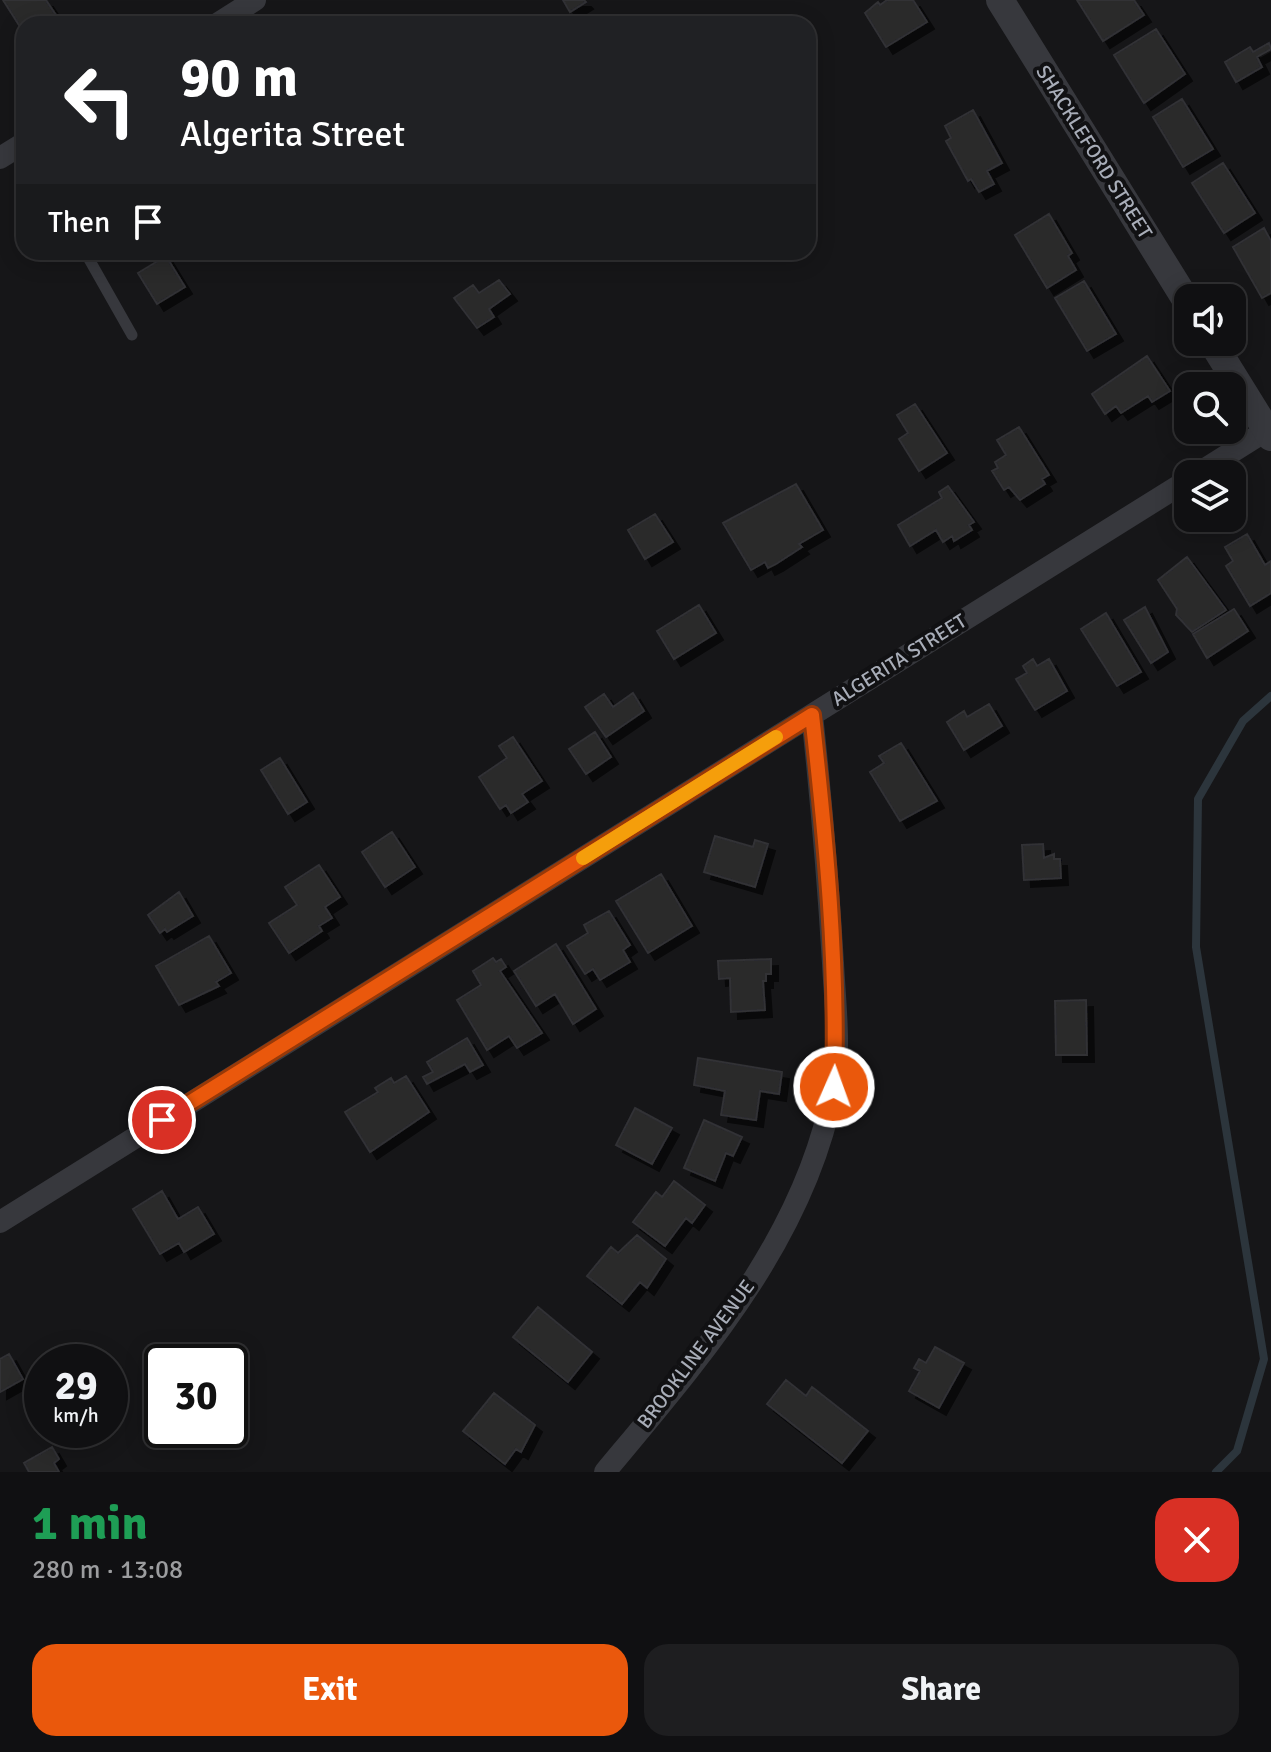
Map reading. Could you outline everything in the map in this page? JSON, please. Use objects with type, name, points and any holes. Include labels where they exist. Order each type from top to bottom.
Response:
[{"type":"street","points":[[230,16],[255,0]]},
{"type":"street","name":"SHACKLEFORD STREET","points":[[1000,0],[1176,284]]},
{"type":"street","points":[[1221,356],[1269,434],[1222,460]]},
{"type":"street","name":"ALGERITA STREET","points":[[0,1222],[1174,489]]},
{"type":"street","name":"BROOKLINE AVENUE","points":[[605,1472],[735,1309],[780,1234],[805,1184],[822,1138],[834,1087],[836,1022],[827,847],[812,715]]},
{"type":"lane","points":[[90,260],[132,335]]},
{"type":"building","points":[[3,0],[46,0],[57,16],[16,16],[16,20]]},
{"type":"building","points":[[563,0],[584,0],[586,2],[570,12]]},
{"type":"building","points":[[887,0],[913,0],[927,22],[886,47],[865,13],[878,2],[880,5]]},
{"type":"building","points":[[1077,0],[1134,0],[1144,15],[1103,41]]},
{"type":"building","points":[[1156,29],[1185,74],[1144,103],[1114,55]]},
{"type":"building","points":[[1269,43],[1271,49],[1257,57],[1262,67],[1236,82],[1225,62],[1250,47],[1253,52]]},
{"type":"building","points":[[1182,99],[1213,149],[1183,167],[1153,117]]},
{"type":"building","points":[[973,110],[1002,163],[987,171],[994,184],[979,192],[971,179],[968,181],[946,141],[951,138],[945,126]]},
{"type":"building","points":[[1223,163],[1255,213],[1224,233],[1192,183]]},
{"type":"building","points":[[1049,214],[1072,253],[1068,256],[1076,270],[1047,288],[1015,235]]},
{"type":"building","points":[[1264,228],[1271,241],[1271,293],[1262,298],[1233,247]]},
{"type":"building","points":[[159,260],[168,260],[185,287],[157,304],[138,273]]},
{"type":"building","points":[[499,280],[510,294],[489,309],[494,317],[477,328],[454,298],[473,285],[479,293]]},
{"type":"building","points":[[1084,281],[1116,334],[1087,351],[1055,298]]},
{"type":"building","points":[[1147,356],[1170,391],[1152,402],[1148,396],[1121,413],[1116,406],[1105,414],[1092,394]]},
{"type":"building","points":[[915,404],[947,453],[919,471],[899,439],[908,433],[897,415]]},
{"type":"building","points":[[1019,427],[1049,475],[1042,479],[1045,484],[1020,500],[1009,487],[1004,490],[992,471],[998,468],[995,462],[1006,455],[997,440]]},
{"type":"building","points":[[796,484],[823,530],[799,544],[802,547],[776,564],[768,568],[765,562],[751,570],[723,523]]},
{"type":"building","points":[[948,486],[974,522],[969,525],[972,530],[954,541],[952,536],[943,542],[936,530],[910,546],[898,525],[942,498],[939,492]]},
{"type":"building","points":[[655,514],[673,542],[645,559],[628,530]]},
{"type":"building","points":[[1247,534],[1265,565],[1271,561],[1271,593],[1250,606],[1226,566],[1233,561],[1225,547]]},
{"type":"building","points":[[1187,557],[1226,610],[1192,632],[1176,615],[1177,609],[1158,580]]},
{"type":"building","points":[[699,605],[716,633],[674,659],[657,631]]},
{"type":"building","points":[[1145,607],[1168,652],[1151,663],[1124,620]]},
{"type":"building","points":[[1234,609],[1248,631],[1207,658],[1193,634]]},
{"type":"building","points":[[1106,613],[1141,672],[1117,686],[1081,629]]},
{"type":"building","points":[[1033,659],[1037,666],[1049,659],[1067,691],[1035,710],[1016,679],[1027,673],[1023,666]]},
{"type":"building","points":[[633,693],[644,711],[606,737],[585,707],[604,694],[613,707]]},
{"type":"building","points":[[989,704],[1002,726],[964,750],[947,722],[964,711],[967,717]]},
{"type":"building","points":[[595,732],[611,757],[586,774],[569,749]]},
{"type":"building","points":[[513,737],[542,781],[522,794],[528,802],[511,813],[506,805],[500,809],[479,777],[507,758],[499,746]]},
{"type":"building","points":[[901,743],[937,801],[900,821],[870,772],[884,763],[879,756]]},
{"type":"building","points":[[280,758],[307,802],[288,814],[261,770]]},
{"type":"building","points":[[392,832],[415,867],[385,887],[362,852]]},
{"type":"building","points":[[715,836],[753,847],[755,840],[768,844],[755,887],[704,872]]},
{"type":"building","points":[[1043,844],[1044,858],[1054,854],[1054,859],[1060,859],[1061,878],[1024,880],[1022,845]]},
{"type":"building","points":[[319,865],[340,897],[325,907],[332,918],[319,926],[322,931],[289,953],[269,923],[297,905],[285,887]]},
{"type":"building","points":[[661,874],[692,926],[648,953],[616,901]]},
{"type":"building","points":[[179,892],[193,916],[160,933],[148,915]]},
{"type":"building","points":[[609,911],[630,945],[623,950],[630,962],[600,980],[593,969],[585,974],[567,946],[588,933],[584,925]]},
{"type":"building","points":[[209,936],[231,973],[216,982],[219,986],[179,1005],[156,966]]},
{"type":"building","points":[[556,944],[596,1009],[573,1024],[555,994],[536,1006],[514,971]]},
{"type":"building","points":[[493,958],[496,962],[501,959],[506,967],[500,971],[542,1033],[517,1048],[509,1036],[487,1050],[457,1000],[481,985],[473,971]]},
{"type":"building","points":[[771,959],[771,974],[766,974],[766,981],[763,981],[765,1010],[731,1012],[730,978],[719,979],[718,961]]},
{"type":"building","points":[[1086,1000],[1087,1055],[1056,1055],[1055,1001]]},
{"type":"building","points":[[467,1038],[483,1065],[470,1072],[465,1064],[427,1084],[423,1077],[433,1072],[427,1062]]},
{"type":"building","points":[[698,1058],[782,1072],[779,1094],[760,1091],[756,1120],[721,1115],[725,1091],[694,1085]]},
{"type":"building","points":[[406,1076],[429,1112],[370,1152],[345,1112],[378,1092],[375,1088],[391,1078],[394,1083]]},
{"type":"building","points":[[635,1108],[672,1128],[652,1164],[616,1145]]},
{"type":"building","points":[[704,1120],[742,1137],[733,1156],[726,1153],[715,1181],[684,1168]]},
{"type":"building","points":[[674,1181],[705,1205],[692,1223],[686,1218],[665,1246],[633,1222],[656,1192],[662,1197]]},
{"type":"building","points":[[162,1191],[178,1219],[198,1207],[214,1234],[184,1252],[179,1243],[160,1254],[133,1209]]},
{"type":"building","points":[[637,1235],[666,1259],[647,1288],[640,1282],[622,1304],[587,1276],[611,1247],[618,1253]]},
{"type":"building","points":[[538,1307],[592,1352],[568,1382],[513,1337]]},
{"type":"building","points":[[935,1347],[964,1363],[939,1408],[909,1391],[920,1371],[914,1368],[919,1359],[926,1363]]},
{"type":"building","points":[[9,1354],[23,1379],[0,1392],[0,1359]]},
{"type":"building","points":[[786,1380],[806,1396],[812,1387],[868,1431],[842,1463],[767,1404]]},
{"type":"building","points":[[494,1393],[535,1425],[521,1452],[516,1449],[505,1464],[463,1431]]},
{"type":"building","points":[[53,1448],[59,1459],[54,1463],[59,1472],[29,1472],[24,1463]]},
{"type":"waterway","points":[[1216,1472],[1237,1451],[1264,1359],[1196,947],[1198,799],[1243,721],[1271,696]]},
{"type":"slow traffic","points":[[583,858],[776,737]]},
{"type":"route","points":[[162,1120],[812,715],[827,847],[836,1022],[834,1087]]}]
